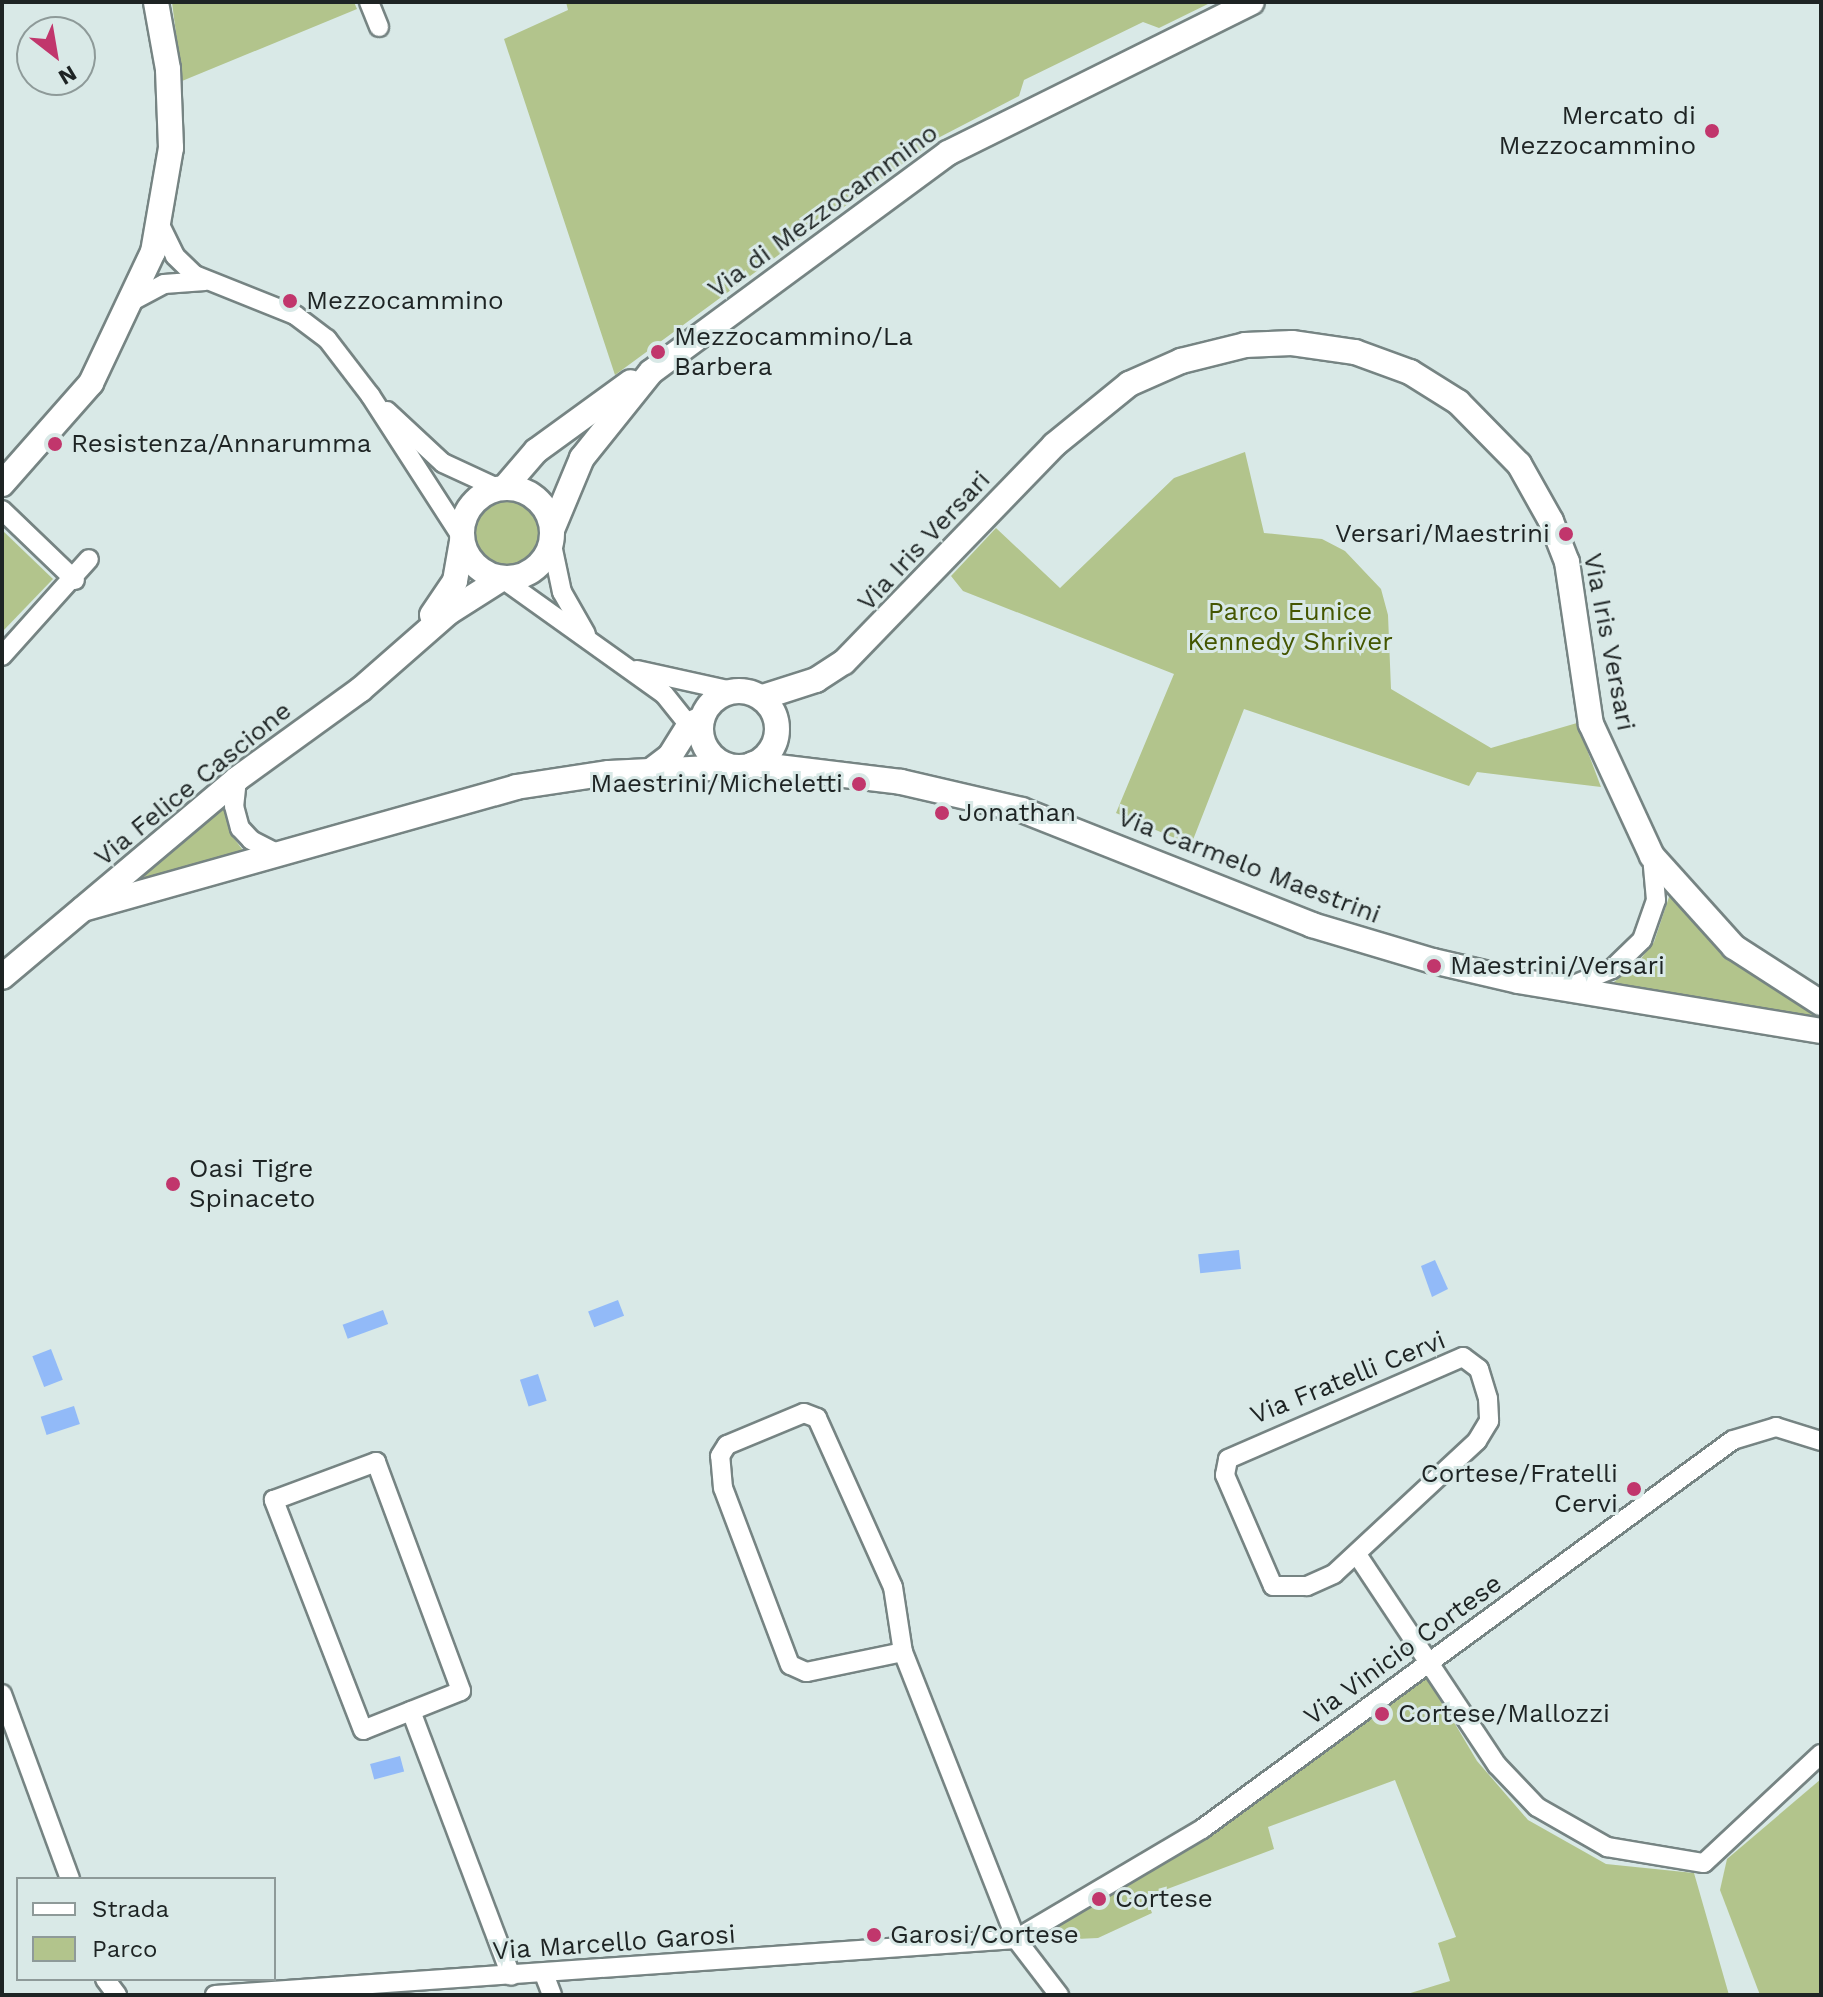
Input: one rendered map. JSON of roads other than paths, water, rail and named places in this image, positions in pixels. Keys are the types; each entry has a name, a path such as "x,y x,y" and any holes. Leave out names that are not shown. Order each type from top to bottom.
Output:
{"street":[{"path":"2,484 82,396 134,300 160,225 171,148 171,104 156,2"},
{"path":"369,2 379,27"},
{"name":"Via di Mezzocammino","path":"501,487 536,451 651,372 948,153 1252,2"},
{"path":"160,225 179,261 205,281 304,320 336,350 370,395 476,565 502,580 623,666 664,694 697,728 713,758 742,765 769,752 777,735 775,715 763,697 623,666"},
{"path":"134,300 157,286 205,281"},
{"name":"Via Iris Versari","path":"763,697 816,680 844,662 1039,461 1121,389 1167,366 1228,348 1281,342 1324,346 1393,365 1442,391 1486,426 1528,478 1567,562 1591,724 1652,856 1734,947 1821,1003"},
{"name":"Via di Mezzocammino","path":"552,535 582,458 651,372"},
{"path":"370,395 443,463 501,487 533,495 547,512 566,601 592,643"},
{"path":"462,539 472,506 501,487"},
{"path":"2,510 75,580"},
{"path":"502,580 532,571 552,535"},
{"name":"Via Felice Cascione","path":"418,635 455,581 462,539"},
{"path":"2,656 75,580 89,559"},
{"name":"Via Felice Cascione","path":"2,977 237,779 360,690 418,635 502,580"},
{"path":"649,772 697,728 718,699 736,692"},
{"name":"Via Carmelo Maestrini","path":"83,909 516,787 742,765 901,782 995,802 1360,941 1564,989 1821,1031"},
{"path":"237,779 234,806 240,828 251,840 276,853"},
{"path":"1564,989 1612,969 1642,940 1656,900 1652,856"},
{"name":"Via Fratelli Cervi","path":"1455,1359 1470,1359 1487,1392 1487,1426 1358,1556 1319,1583 1273,1586 1225,1475 1226,1462 1251,1446 1455,1359"},
{"path":"903,1652 806,1672 790,1665 723,1488 720,1456 727,1445 804,1413 814,1414 895,1594 903,1652 1016,1939 1059,1995"},
{"name":"Via Vinicio Cortese","path":"1016,1939 1202,1829 1739,1436 1783,1427 1821,1441"},
{"path":"376,1462 461,1691 411,1711 363,1730 274,1500 376,1462"},
{"path":"1358,1556 1488,1754 1543,1812 1616,1850 1704,1863 1821,1754"},
{"path":"4,1704 69,1877"},
{"path":"411,1711 511,1976"},
{"name":"Via Marcello Garosi","path":"215,1995 1016,1939"},
{"path":"544,1974 552,1995"}],"water":[{"path":"1239,1250 1241,1269 1200,1273 1198,1254"},
{"path":"1435,1260 1448,1289 1432,1297 1421,1266"},
{"path":"618,1300 624,1316 594,1327 588,1311"},
{"path":"383,1310 388,1324 348,1339 343,1325"},
{"path":"51,1349 63,1380 44,1387 32,1356"},
{"path":"538,1374 547,1401 529,1407 520,1380"},
{"path":"74,1406 80,1424 47,1435 41,1417"},
{"path":"400,1756 404,1771 374,1779 370,1764"}],"place":[{"name":"Mercato di Mezzocammino","path":"1712,131"},
{"name":"Mezzocammino","path":"290,301"},
{"name":"Mezzocammino/La Barbera","path":"658,352"},
{"name":"Resistenza/Annarumma","path":"55,444"},
{"name":"Versari/Maestrini","path":"1566,534"},
{"name":"Maestrini/Micheletti","path":"859,784"},
{"name":"Jonathan","path":"942,813"},
{"name":"Maestrini/Versari","path":"1434,966"},
{"name":"Oasi Tigre Spinaceto","path":"173,1184"},
{"name":"Cortese/Fratelli Cervi","path":"1634,1489"},
{"name":"Cortese/Mallozzi","path":"1382,1714"},
{"name":"Cortese","path":"1099,1899"},
{"name":"Garosi/Cortese","path":"874,1935"}],"park label":[{"name":"Parco Eunice Kennedy Shriver","path":"1290,627"}]}
